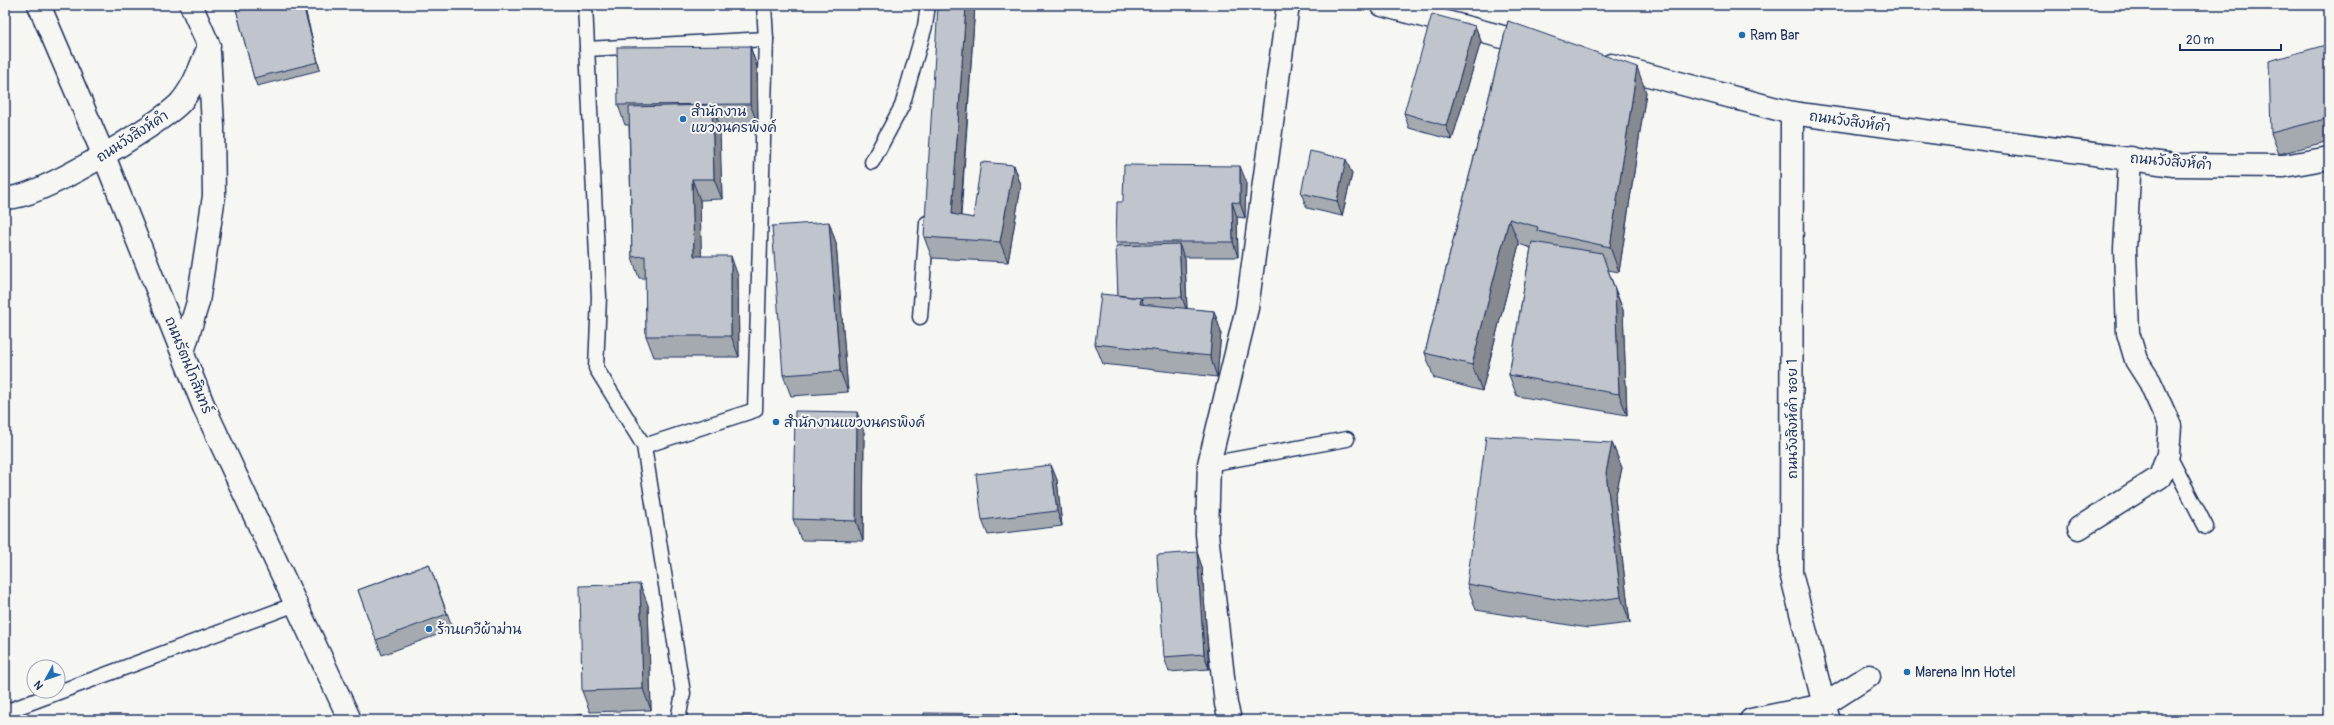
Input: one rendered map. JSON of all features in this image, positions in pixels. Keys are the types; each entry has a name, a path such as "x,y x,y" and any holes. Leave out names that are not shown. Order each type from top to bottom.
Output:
{"street":[{"name":"ถนนรัตนโกสินทร์","path":"39,5 104,156 204,407 350,720"},
{"path":"183,352 198,302 214,196 213,126 209,46 191,5"},
{"path":"1230,720 1226,704 1207,534 1209,464 1247,308 1288,5"},
{"path":"1382,5 1549,49"},
{"name":"ถนนวังสิงห์คำ","path":"5,198 26,196 104,156 162,119 180,103 194,83 209,46"},
{"name":"ถนนวังสิงห์คำ","path":"1595,61 1792,113 2174,165 2284,166 2329,158"},
{"name":"ถนนวังสิงห์คำ ซอย 1","path":"1792,113 1791,573 1826,713"},
{"path":"2079,528 2160,477 2168,454 2170,426 2150,382 2136,360 2128,333 2125,249 2130,158"},
{"path":"1751,720 1826,713 1869,676"}],"lane":[{"path":"585,5 599,297 596,368 644,446 683,693 678,720"},
{"path":"644,446 755,410 766,39 764,5"},
{"path":"872,162 902,106 925,26 928,5"},
{"path":"939,26 941,5"},
{"path":"587,49 766,39"},
{"path":"920,317 927,211"},
{"path":"1209,464 1347,439"},
{"path":"2168,454 2206,527"},
{"path":"5,712 296,604"}],"building":[{"path":"235,5 303,5 318,62 254,78"},
{"path":"938,5 966,5 952,214 973,218 981,162 1014,165 1000,242 924,237"},
{"path":"1432,14 1475,26 1446,126 1404,113"},
{"path":"1508,21 1637,67 1610,247 1537,231 1538,227 1509,219 1472,365 1425,353"},
{"path":"2329,44 2329,118 2271,133 2269,61"},
{"path":"750,46 750,104 618,105 617,47"},
{"path":"712,105 714,179 692,179 694,256 731,256 731,336 646,336 645,256 632,257 629,107"},
{"path":"1310,151 1346,159 1337,201 1301,193"},
{"path":"1124,165 1240,166 1240,203 1232,202 1233,242 1116,242 1117,202 1123,202"},
{"path":"829,222 840,371 783,375 772,226"},
{"path":"1532,242 1602,253 1615,290 1619,394 1509,375"},
{"path":"1179,244 1182,297 1141,298 1118,295 1116,246"},
{"path":"1101,294 1141,298 1140,304 1214,311 1210,356 1095,344"},
{"path":"795,411 857,412 856,521 793,519"},
{"path":"1486,436 1612,443 1606,473 1621,597 1579,603 1467,584"},
{"path":"1051,465 1057,511 982,520 976,474"},
{"path":"1197,552 1204,654 1164,657 1157,555"},
{"path":"429,564 447,614 376,640 358,590"},
{"path":"640,584 643,689 582,691 580,586"},
{"path":"924,713 1016,714 1016,720 924,720"},
{"path":"582,714 583,720 555,720"},
{"path":"756,716 756,720 704,720 704,717"}],"place":[{"name":"Ram Bar","path":"1742,35"},
{"name":"สำนักงาน แขวงนครพิงค์","path":"683,119"},
{"name":"สำนักงานแขวงนครพิงค์","path":"776,422"},
{"name":"ร้านเควีผ้าม่าน","path":"429,629"},
{"name":"Marena Inn Hotel","path":"1907,672"}]}
